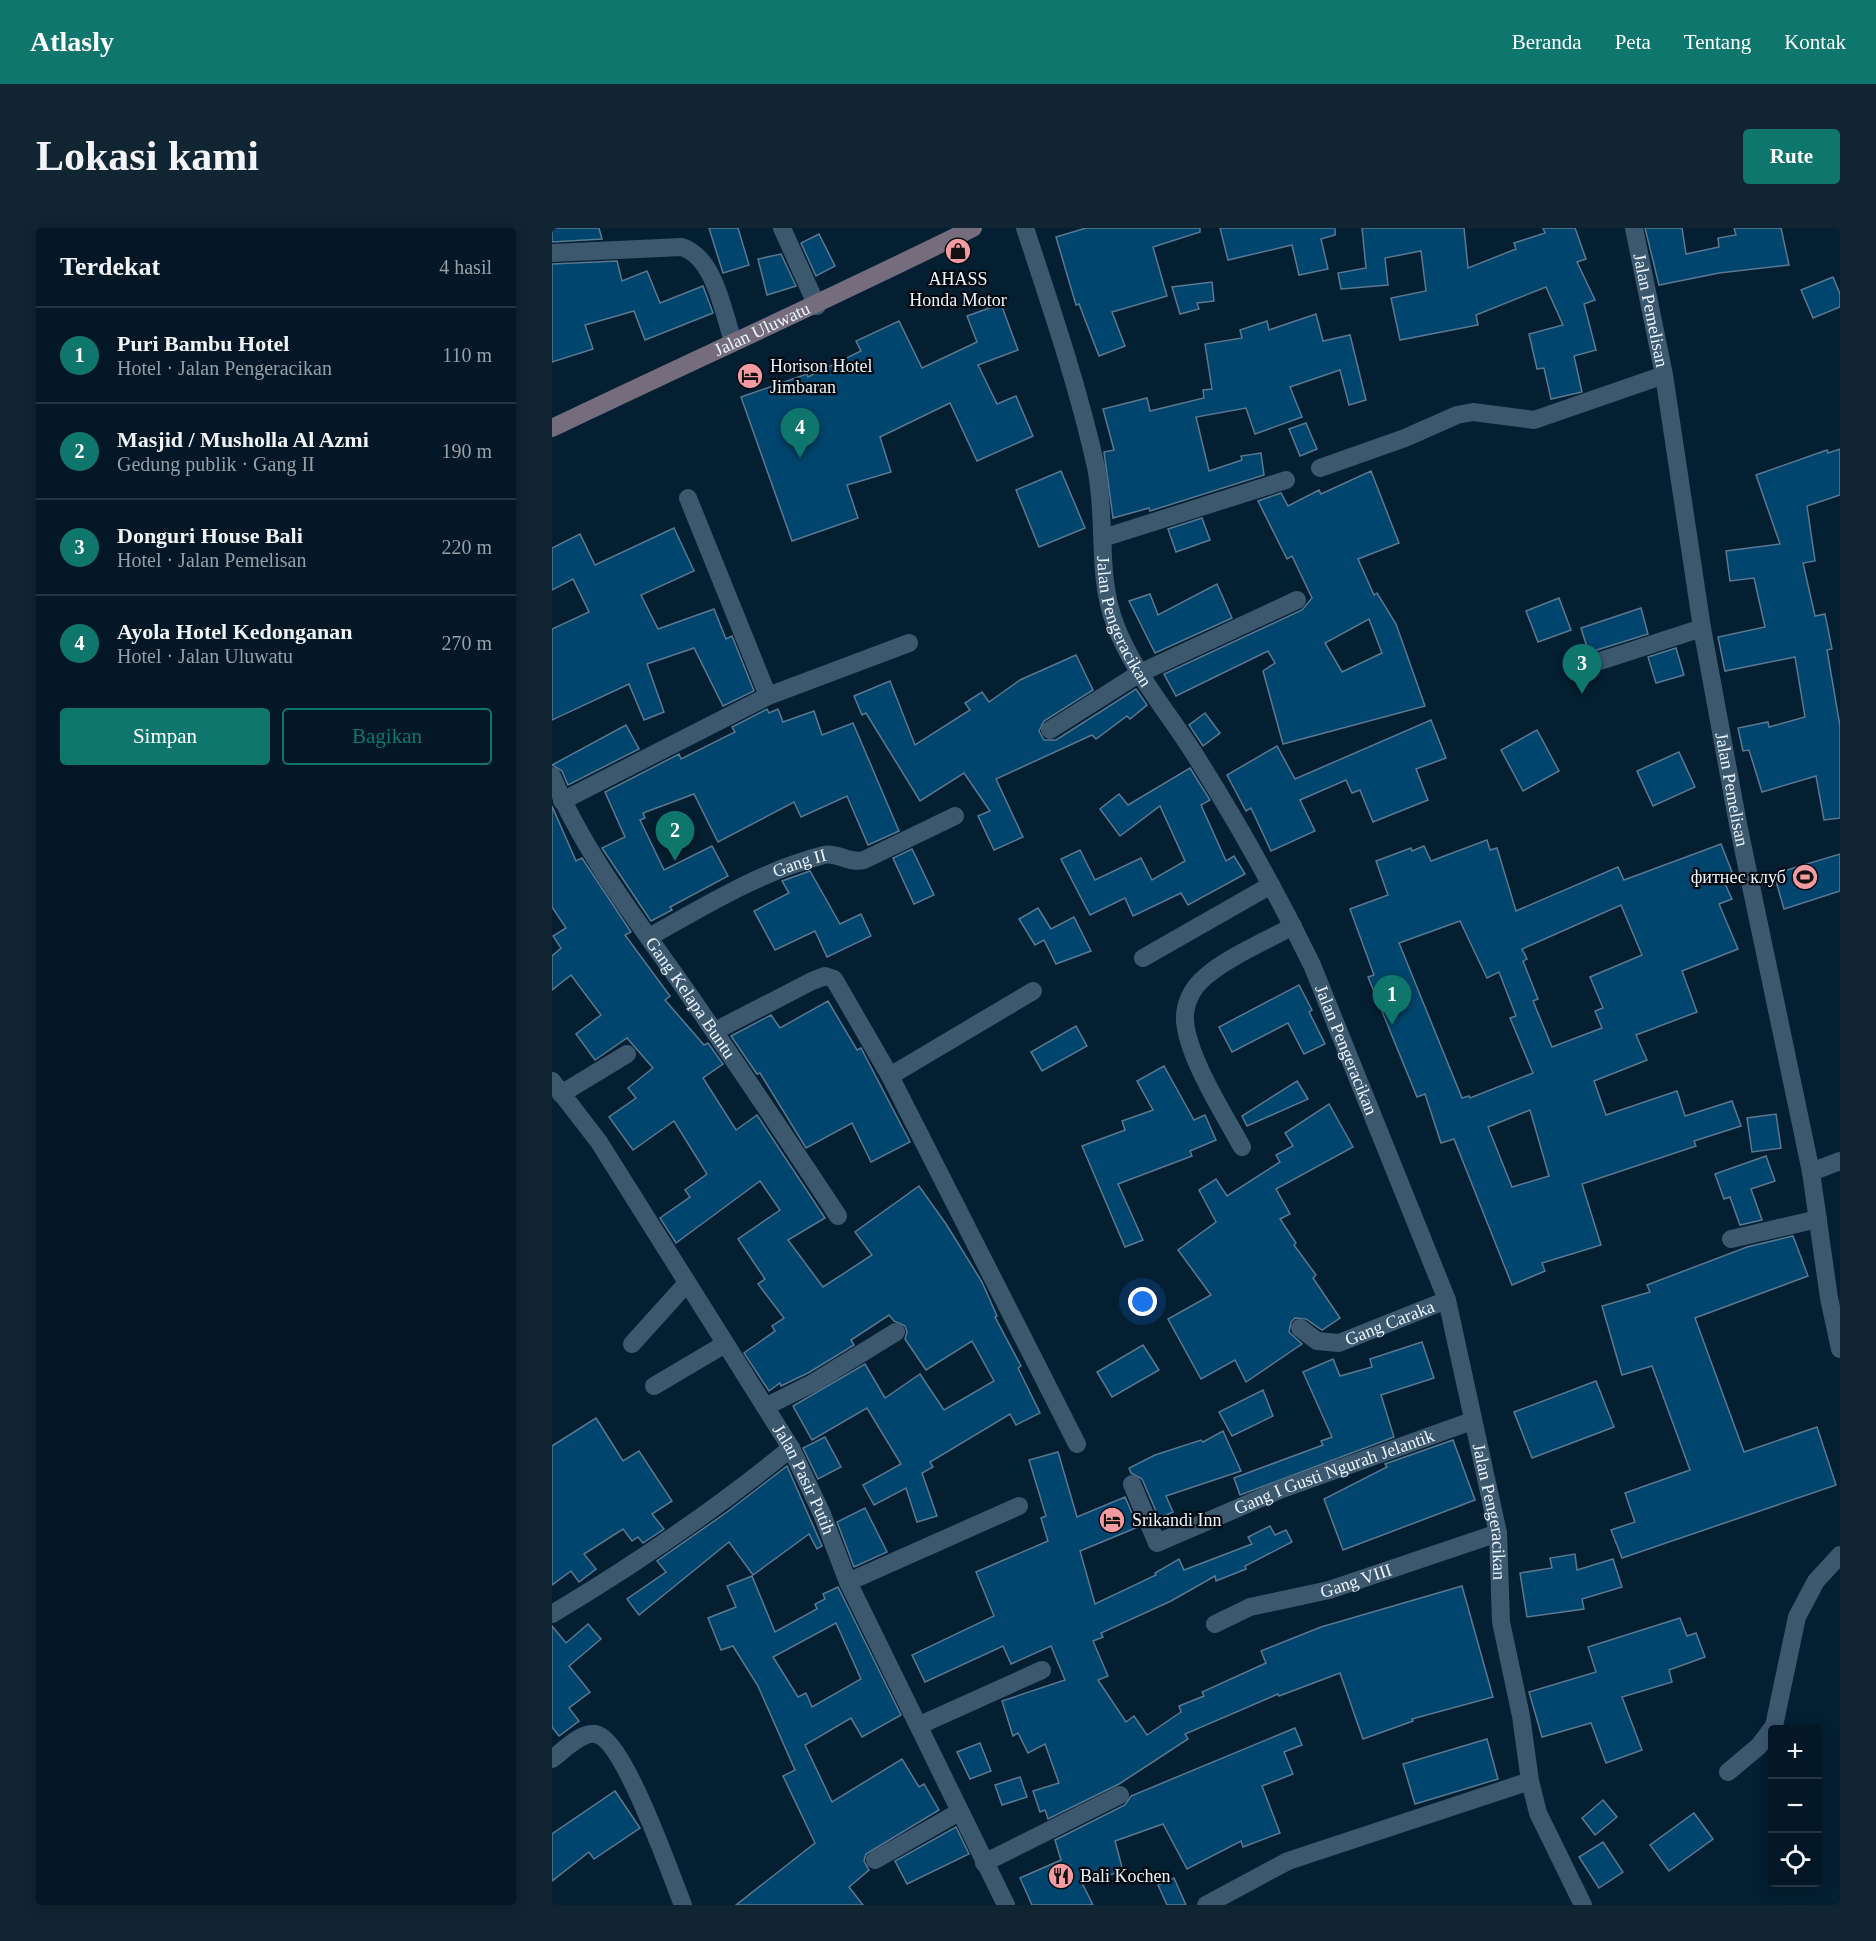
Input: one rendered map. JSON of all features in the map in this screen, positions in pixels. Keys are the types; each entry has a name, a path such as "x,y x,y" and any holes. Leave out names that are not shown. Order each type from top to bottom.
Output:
{"street":[{"path":"782,228 817,306"},
{"name":"Jalan Uluwatu","path":"552,428 733,341 817,306 973,228"},
{"name":"Jalan Pengeracikan","path":"1026,228 1070,369 1096,467 1109,608 1125,646 1140,673 1196,756 1293,926 1312,965 1447,1300 1463,1365 1472,1421 1497,1533 1501,1622 1521,1716 1530,1782 1538,1813 1582,1905"},
{"name":"Jalan Pemelisan","path":"1634,228 1664,375 1702,628 1738,824 1811,1172 1840,1349"},
{"path":"552,253 682,247 689,250 698,256 711,276 733,341"},
{"path":"1320,468 1405,438 1457,415 1473,412 1534,420 1664,375"},
{"path":"1103,538 1286,480"},
{"path":"688,498 768,696"},
{"path":"1050,730 1140,673 1297,600"},
{"path":"1600,662 1702,628"},
{"path":"562,801 768,696 909,643"},
{"name":"Gang Kelapa Buntu","path":"552,776 562,801 614,887 715,1031 838,1216"},
{"name":"Gang II","path":"649,937 771,873 826,855 854,862 864,860 955,816"},
{"path":"1143,958 1271,885"},
{"path":"1242,1147 1205,1077 1190,1041 1185,1020 1186,1005 1192,993 1206,976 1293,926"},
{"path":"715,1031 812,981 828,976 835,981 891,1076 1077,1444"},
{"path":"891,1076 1033,991"},
{"path":"557,1088 627,1054"},
{"name":"Jalan Pasir Putih","path":"557,1088 599,1142 791,1448 822,1514 848,1582 920,1725 959,1812 1006,1905"},
{"path":"1811,1172 1840,1161"},
{"path":"1731,1239 1818,1219"},
{"path":"632,1344 687,1283"},
{"name":"Gang Caraka","path":"1300,1328 1317,1341 1339,1343 1447,1300"},
{"path":"765,1407 822,1377 896,1332"},
{"path":"654,1386 725,1344"},
{"name":"Gang I Gusti Ngurah Jelantik","path":"1132,1484 1158,1544 1282,1489 1472,1421"},
{"path":"552,1614 699,1520 791,1448"},
{"path":"848,1582 1019,1506"},
{"name":"Gang VIII","path":"1215,1624 1250,1607 1329,1590 1497,1533"},
{"path":"1728,1772 1759,1746 1774,1726 1797,1617 1815,1581 1840,1555"},
{"path":"920,1725 1041,1670"},
{"path":"552,1759 589,1735 600,1735 610,1744 630,1774 683,1905"},
{"path":"1206,1905 1288,1861 1530,1782"},
{"path":"984,1863 1120,1795"},
{"path":"875,1860 959,1812"}],"building":[{"path":"552,228 599,228 602,239 552,242"},
{"path":"709,228 738,228 749,265 723,273"},
{"path":"1086,228 1200,228 1200,232 1153,247 1167,296 1112,312 1125,346 1099,356 1079,304 1076,305 1056,237"},
{"path":"1220,228 1335,228 1335,235 1321,239 1328,269 1299,275 1292,245 1228,260"},
{"path":"1362,228 1464,228 1468,268 1516,249 1514,243 1545,233 1543,228 1575,228 1586,259 1577,262 1595,300 1584,304 1596,350 1574,356 1582,392 1551,399 1544,368 1537,369 1529,334 1563,325 1546,287 1476,315 1478,325 1400,340 1391,298 1426,291 1421,251 1385,258 1388,285 1341,289 1338,273 1366,268"},
{"path":"1645,228 1682,228 1686,254 1719,247 1718,238 1736,235 1734,228 1781,228 1789,265 1719,273 1659,285"},
{"path":"819,234 835,266 816,276 801,243"},
{"path":"781,254 796,286 767,295 758,259"},
{"path":"617,261 622,281 647,271 660,303 703,286 713,313 645,340 634,311 585,325 593,349 552,362 552,264"},
{"path":"1833,277 1840,294 1840,307 1813,318 1801,290"},
{"path":"1212,282 1214,301 1197,303 1199,309 1180,314 1172,287"},
{"path":"1001,304 1018,350 978,365 997,404 1016,396 1033,436 977,461 950,403 880,437 891,472 847,485 858,518 792,541 741,397 807,374 808,377 861,351 856,341 899,321 922,368 977,342 967,316"},
{"path":"1316,314 1323,341 1350,335 1366,400 1349,405 1340,370 1290,387 1302,417 1255,434 1246,408 1196,417 1209,471 1242,460 1241,456 1261,453 1264,475 1150,511 1149,508 1113,518 1104,452 1114,450 1103,409 1147,398 1150,411 1204,398 1203,390 1212,389 1205,344 1242,338 1240,330 1267,321 1269,330"},
{"path":"1306,423 1317,449 1300,456 1289,429"},
{"path":"1840,449 1840,495 1807,506 1815,561 1803,563 1815,616 1825,614 1832,649 1827,650 1840,726 1840,818 1824,820 1816,776 1762,792 1749,750 1743,751 1738,728 1768,722 1769,727 1805,717 1795,657 1725,671 1718,637 1765,627 1754,578 1730,581 1726,551 1780,544 1756,475 1827,450 1828,453"},
{"path":"1061,471 1085,528 1039,547 1016,490"},
{"path":"1371,471 1399,543 1358,559 1374,595 1377,593 1396,624 1425,706 1283,744 1263,671 1275,663 1268,651 1176,696 1164,674 1302,610 1312,598 1292,556 1287,559 1258,501 1281,493 1288,506 1319,490 1321,494","holes":["1369,619 1382,653 1342,672 1325,643"]},
{"path":"1202,518 1210,540 1176,552 1168,529"},
{"path":"674,528 694,571 641,595 658,629 714,609 726,639 732,636 754,691 723,706 694,648 647,664 664,712 644,720 629,684 552,720 552,629 589,612 573,579 552,590 552,548 580,534 595,565"},
{"path":"1217,584 1232,618 1155,653 1129,601 1150,594 1158,615"},
{"path":"1559,598 1571,630 1538,642 1526,611"},
{"path":"1641,608 1648,634 1597,650 1590,657 1581,628"},
{"path":"1676,648 1684,675 1656,683 1648,657"},
{"path":"1076,655 1093,690 1044,721 1039,731 1044,740 1056,740 1136,689 1147,705 1130,719 1127,716 1096,739 1092,735 996,779 1023,837 994,850 978,816 990,811 964,773 920,801 866,713 862,715 854,696 890,681 915,745 970,710 965,703 982,692 989,702 1020,680"},
{"path":"767,709 769,713 778,709 783,722 814,711 822,735 853,723 899,831 868,845 847,796 801,817 794,802 718,842 694,794 643,813 645,818 640,820 664,870 712,846 728,876 670,907 672,910 651,921 602,848 625,837 605,792 679,754 681,759 735,732 732,727"},
{"path":"1205,713 1220,733 1203,746 1189,725"},
{"path":"1431,720 1446,758 1416,769 1428,800 1373,822 1360,790 1352,793 1346,780 1300,800 1315,831 1271,851 1251,808 1246,811 1227,775 1277,746 1295,779"},
{"path":"626,725 639,749 568,785 562,771 552,765"},
{"path":"1537,730 1559,771 1523,791 1501,750"},
{"path":"1679,752 1695,787 1653,806 1637,771"},
{"path":"1190,768 1210,800 1201,805 1226,861 1234,856 1245,874 1188,905 1181,893 1133,916 1125,898 1090,915 1061,859 1080,850 1095,880 1141,858 1152,880 1185,861 1160,806 1120,836 1100,809 1119,794 1128,805"},
{"path":"552,806 576,861 582,858 631,932 625,935 670,996 665,1000 704,1045 708,1043 723,1064 703,1078 736,1130 757,1115 825,1218 788,1240 823,1287 872,1255 855,1232 919,1186 982,1282 997,1316 995,1317 1021,1366 1018,1368 1040,1413 1016,1425 1010,1414 930,1462 933,1467 922,1473 937,1516 917,1522 906,1488 874,1505 863,1485 901,1464 867,1408 812,1440 793,1406 865,1364 885,1398 920,1374 944,1410 994,1381 972,1341 926,1370 905,1339 907,1332 905,1326 894,1321 889,1315 851,1340 854,1345 808,1373 781,1386 780,1383 769,1391 744,1353 775,1331 772,1326 784,1318 758,1284 765,1279 738,1239 780,1210 760,1181 676,1243 660,1218 690,1197 685,1190 707,1174 674,1121 633,1150 609,1117 636,1098 628,1088 653,1068 627,1038 595,1060 576,1034 601,1015 571,975 552,990 552,956 561,948 553,936 566,928 552,907"},
{"path":"1487,840 1490,850 1497,848 1516,911 1618,867 1624,880 1721,844 1732,872 1721,875 1732,899 1719,904 1738,949 1682,971 1697,1012 1636,1035 1647,1060 1594,1081 1606,1115 1677,1091 1685,1116 1732,1101 1741,1126 1694,1141 1696,1146 1582,1184 1601,1245 1542,1263 1545,1271 1512,1285 1454,1139 1441,1143 1425,1094 1417,1097 1368,977 1374,975 1350,909 1388,895 1376,861 1411,848 1412,851 1424,846 1431,861","holes":["1621,905 1642,955 1590,977 1603,1008 1595,1011 1602,1028 1552,1047 1533,1001 1538,999 1523,961 1527,959 1522,949","1460,921 1487,978 1499,972 1516,1016 1510,1018 1533,1073 1470,1098 1469,1096 1462,1098 1399,943","1530,1110 1549,1176 1512,1187 1488,1127"]},
{"path":"912,849 934,895 914,904 893,858"},
{"path":"1840,854 1840,891 1784,909 1774,874"},
{"path":"810,871 840,924 861,914 871,936 827,957 815,931 775,950 754,911 789,893 782,881"},
{"path":"1038,908 1051,929 1074,917 1091,951 1056,964 1044,940 1035,945 1019,919"},
{"path":"1299,985 1312,1010 1309,1012 1325,1044 1304,1054 1288,1023 1232,1052 1219,1027"},
{"path":"828,1001 857,1050 861,1048 910,1142 871,1162 852,1123 806,1148 760,1073 757,1074 731,1036 771,1015 780,1028"},
{"path":"1076,1026 1087,1046 1042,1071 1031,1052"},
{"path":"1164,1066 1194,1120 1205,1115 1216,1140 1190,1151 1192,1156 1118,1184 1143,1240 1125,1247 1082,1146 1125,1130 1122,1121 1153,1110 1137,1081"},
{"path":"1297,1081 1308,1099 1247,1126 1242,1116"},
{"path":"1329,1104 1353,1147 1276,1189 1290,1214 1280,1219 1296,1243 1294,1245 1316,1275 1313,1278 1340,1318 1322,1330 1306,1319 1295,1318 1291,1322 1289,1332 1302,1344 1246,1382 1235,1360 1201,1379 1168,1319 1211,1295 1178,1250 1216,1222 1199,1190 1216,1179 1227,1196 1280,1162 1276,1155 1293,1146 1285,1133"},
{"path":"1776,1114 1781,1148 1752,1152 1747,1118"},
{"path":"1766,1156 1775,1181 1751,1189 1762,1220 1740,1225 1730,1197 1724,1199 1715,1174"},
{"path":"1793,1236 1808,1276 1695,1318 1744,1452 1817,1427 1836,1485 1622,1558 1611,1530 1635,1522 1625,1493 1690,1470 1652,1366 1622,1375 1602,1306 1650,1292 1647,1285 1747,1247"},
{"path":"1422,1342 1434,1378 1381,1395 1394,1437 1240,1495 1234,1478 1323,1445 1321,1441 1332,1437 1303,1372 1333,1359 1340,1376 1372,1367 1370,1359"},
{"path":"1143,1345 1159,1370 1112,1397 1097,1372"},
{"path":"1596,1381 1614,1427 1532,1458 1514,1412"},
{"path":"1263,1390 1273,1416 1232,1436 1219,1412"},
{"path":"596,1418 623,1461 639,1451 672,1501 652,1514 664,1529 643,1543 638,1537 632,1541 623,1529 584,1554 596,1569 579,1582 571,1571 552,1585 552,1446"},
{"path":"1223,1431 1241,1471 1166,1496 1173,1512 1159,1518 1142,1479 1131,1473 1129,1468 1155,1455 1201,1440 1203,1442"},
{"path":"825,1437 841,1467 818,1479 803,1448"},
{"path":"1453,1440 1475,1500 1343,1550 1324,1499 1387,1467 1385,1464"},
{"path":"1058,1452 1077,1517 1125,1497 1138,1527 1080,1551 1095,1604 1156,1575 1155,1573 1179,1559 1184,1570 1252,1544 1248,1537 1270,1526 1275,1535 1286,1530 1292,1542 1245,1566 1246,1569 1216,1581 1215,1576 1171,1601 1101,1633 1103,1637 1093,1641 1108,1676 1098,1680 1126,1722 1134,1716 1147,1735 1181,1712 1179,1706 1204,1696 1202,1692 1266,1663 1261,1651 1321,1627 1462,1586 1493,1697 1412,1719 1413,1721 1363,1739 1340,1673 1279,1696 1278,1694 1185,1734 1188,1739 1119,1784 1048,1819 1045,1810 1040,1812 1033,1791 1059,1783 1045,1744 1028,1753 1018,1733 1013,1736 1002,1701 1065,1680 1051,1646 1011,1664 1003,1646 925,1682 912,1655 994,1616 976,1572 1048,1541 1041,1518 1046,1516 1029,1460"},
{"path":"787,1466 822,1546 817,1549 809,1534 753,1575 729,1542 639,1615 627,1599 666,1572 657,1561"},
{"path":"865,1508 887,1552 854,1567 837,1522"},
{"path":"1575,1554 1577,1570 1613,1559 1622,1587 1582,1599 1584,1609 1527,1617 1520,1573 1552,1568 1550,1558"},
{"path":"752,1576 775,1632 817,1609 815,1604 825,1599 823,1594 838,1587 901,1715 862,1737 851,1718 805,1745 832,1802 902,1759 919,1787 924,1784 939,1810 866,1854 864,1861 869,1870 849,1887 863,1905 736,1905 815,1843 783,1776 795,1770 758,1686 733,1646 721,1650 708,1618 736,1607 727,1586","holes":["836,1623 861,1679 812,1707 806,1693 798,1697 773,1657"]},
{"path":"1680,1618 1687,1636 1696,1633 1705,1657 1669,1670 1672,1682 1622,1697 1642,1750 1606,1763 1591,1723 1542,1737 1529,1692 1596,1672 1588,1647"},
{"path":"588,1624 601,1639 569,1666 590,1692 569,1708 579,1721 559,1736 552,1727 552,1626 566,1643"},
{"path":"1295,1728 1302,1745 1284,1752 1293,1774 1262,1786 1280,1833 1243,1847 1241,1841 1187,1869 1163,1824 1115,1841 1123,1871 1082,1883 1093,1905 1032,1905 1020,1878 1061,1860 1055,1840 1125,1805 1131,1796"},
{"path":"1487,1739 1498,1779 1415,1804 1403,1764"},
{"path":"980,1743 991,1771 970,1779 957,1752"},
{"path":"1020,1777 1027,1797 1002,1805 995,1785"},
{"path":"615,1791 640,1828 594,1859 589,1852 552,1881 552,1834"},
{"path":"1603,1800 1617,1817 1595,1835 1582,1818"},
{"path":"1694,1813 1713,1839 1669,1871 1650,1845"},
{"path":"956,1827 969,1854 907,1884 895,1861"},
{"path":"1603,1842 1623,1872 1599,1888 1579,1857"},
{"path":"1174,1878 1186,1905 1167,1905 1158,1885"}],"place":[{"name":"AHASS Honda Motor","path":"958,251"},
{"name":"Horison Hotel Jimbaran","path":"750,376"},
{"name":"Ayola Hotel Kedonganan","path":"800,458"},
{"name":"Donguri House Bali","path":"1582,694"},
{"name":"Masjid / Musholla Al Azmi","path":"675,861"},
{"name":"фитнес клуб","path":"1805,877"},
{"name":"Puri Bambu Hotel","path":"1392,1025"},
{"name":"Srikandi Inn","path":"1112,1520"},
{"name":"Bali Kochen","path":"1061,1876"}]}
